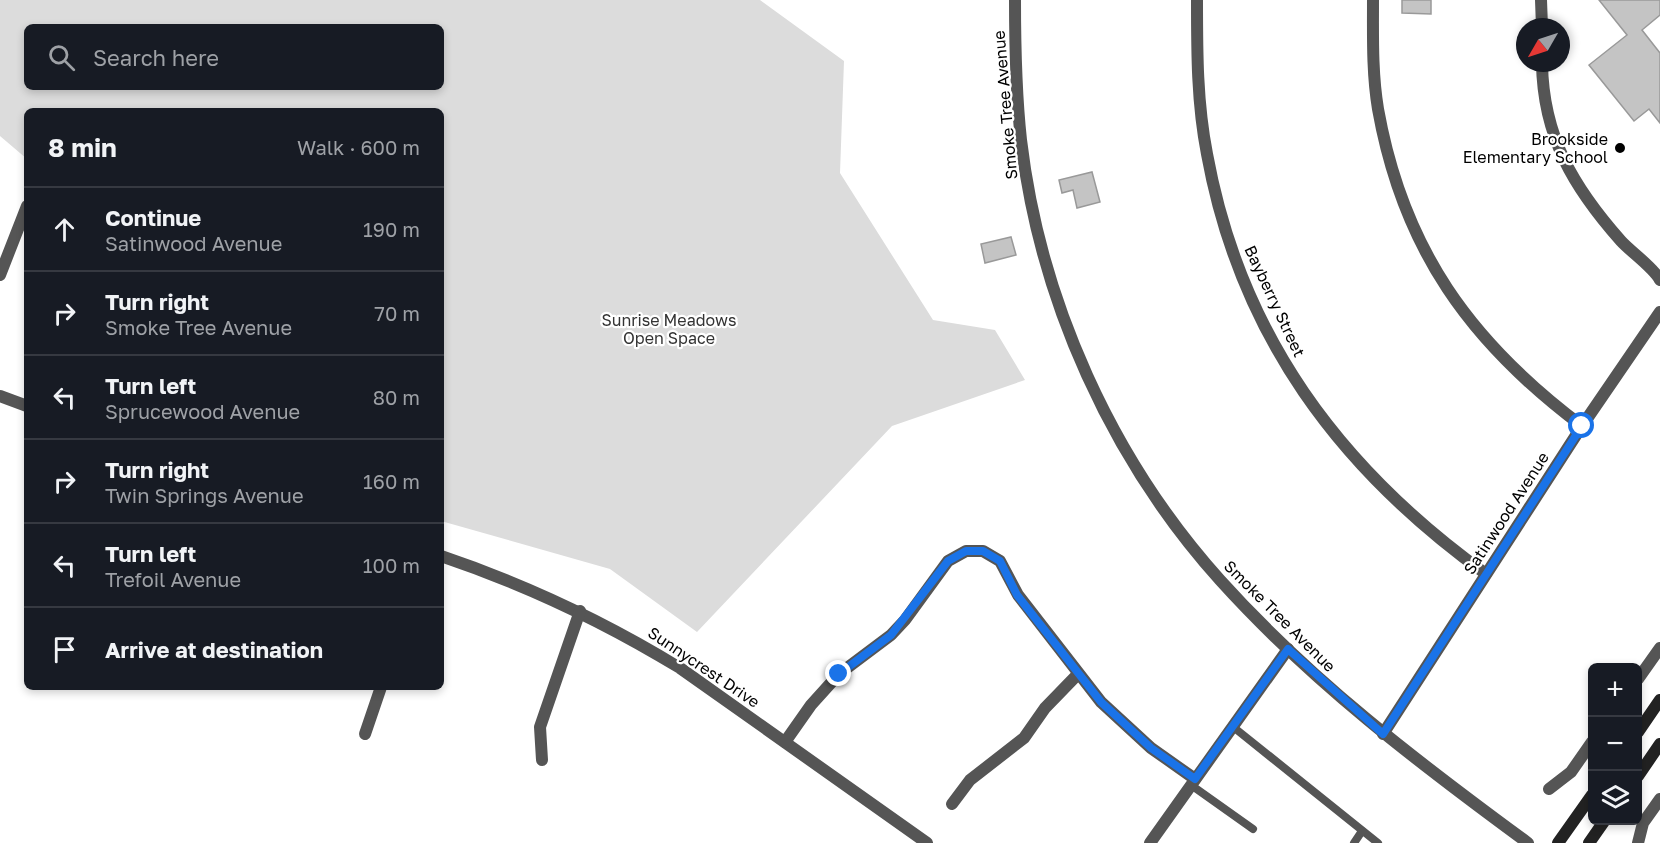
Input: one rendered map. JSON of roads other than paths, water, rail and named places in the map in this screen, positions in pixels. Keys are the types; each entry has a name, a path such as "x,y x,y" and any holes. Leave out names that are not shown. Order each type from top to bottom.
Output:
{"main road":[{"path":"1642,726 1660,700"},
{"path":"1641,771 1660,744"},
{"path":"1558,843 1588,802"},
{"path":"1589,843 1602,825"}],"street":[{"name":"Smoke Tree Avenue","path":"1015,0 1015,61 1021,140 1028,182 1051,278 1084,368 1130,457 1163,507 1218,578 1288,649 1383,734 1528,843"},
{"name":"Bayberry Street","path":"1197,0 1197,70 1207,154 1227,234 1245,284 1270,335 1296,382 1327,426 1364,469 1401,507 1442,542 1486,574"},
{"path":"1373,0 1373,55 1378,107 1389,157 1418,238 1438,276 1486,342 1516,373 1582,426"},
{"path":"1541,0 1542,18"},
{"path":"1543,72 1548,113 1559,153 1568,171 1593,210 1660,280"},
{"path":"0,275 24,214"},
{"name":"Satinwood Avenue","path":"1383,734 1582,426 1660,312"},
{"path":"0,396 24,405"},
{"path":"785,742 810,705 839,674 891,635 905,620 948,561 956,555 970,551 983,551 1000,561 1017,595 1078,674 1128,728 1193,782"},
{"name":"Sunnycrest Drive","path":"444,557 507,578 580,611 680,668 922,841"},
{"path":"542,760 540,728 580,611"},
{"path":"1642,673 1660,648"},
{"path":"1150,843 1288,649"},
{"path":"952,804 970,780 1024,738 1045,708 1078,674"},
{"path":"365,734 380,690"},
{"path":"1549,789 1571,772 1588,749"},
{"path":"1638,843 1643,823 1660,799"}],"lane":[{"path":"1232,726 1378,843"},
{"path":"1193,782 1253,829"},
{"path":"1354,843 1362,831"}],"place":[{"name":"Brookside Elementary School","path":"1620,148"}],"park label":[{"name":"Sunrise Meadows Open Space","path":"669,329"}]}
